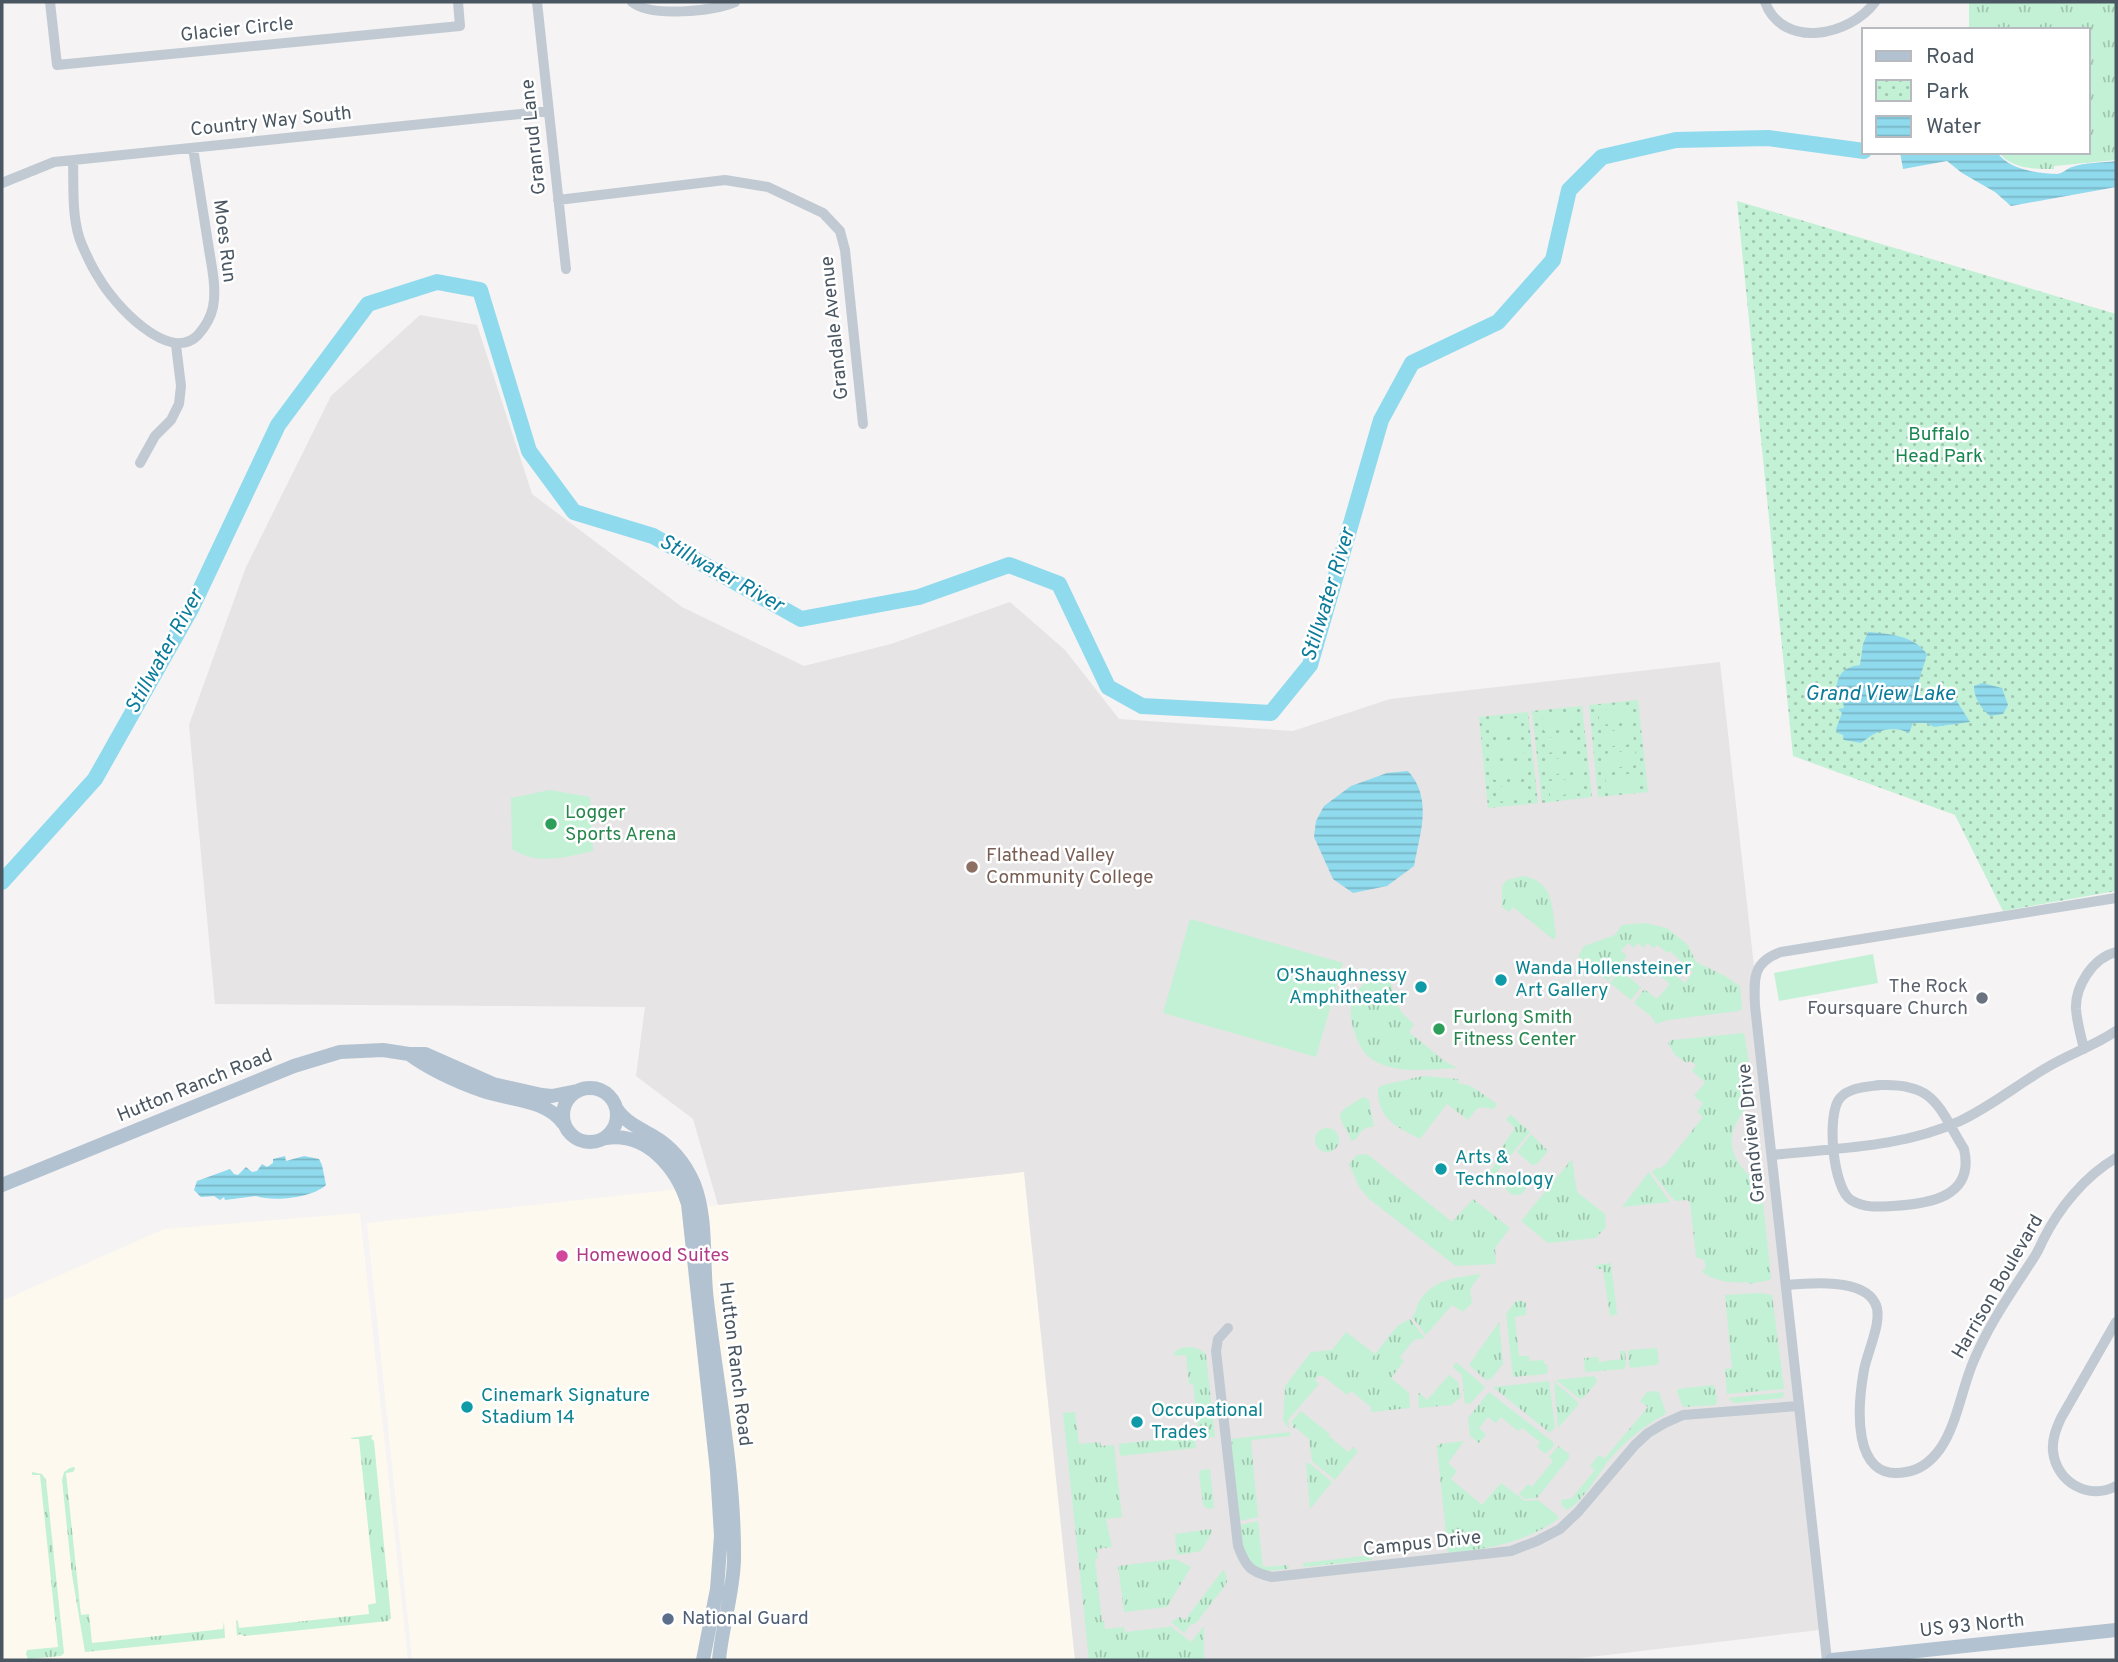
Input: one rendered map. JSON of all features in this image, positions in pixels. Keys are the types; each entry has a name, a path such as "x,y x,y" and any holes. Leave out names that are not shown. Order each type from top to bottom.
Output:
{"main road":[{"name":"Hutton Ranch Road","path":"2,1185 312,1059 340,1052 364,1049 425,1054 478,1079 523,1091 552,1096 577,1091"},
{"name":"Hutton Ranch Road","path":"409,1054 423,1064 477,1089 549,1109 558,1115 563,1123"},
{"path":"597,1089 610,1097 616,1108 616,1124 606,1138 598,1142 581,1142 568,1132 563,1123 564,1107 577,1091 597,1089"},
{"name":"Hutton Ranch Road","path":"616,1108 628,1122 671,1149 694,1184 698,1201 706,1298 729,1471 734,1545 732,1584 719,1660"},
{"name":"Hutton Ranch Road","path":"606,1138 632,1139 657,1154 674,1173 688,1204 718,1471 721,1536 718,1581 702,1660"},
{"name":"US 93 North","path":"1830,1660 2116,1630"}],"street":[{"name":"Glacier Circle","path":"50,2 57,65 460,26 458,2"},
{"name":"Granrud Lane","path":"537,2 566,269"},
{"path":"632,2 657,11 714,7 735,2"},
{"path":"1765,2 1770,13 1781,24 1810,32 1848,26 1861,18 1875,2"},
{"name":"Country Way South","path":"2,183 54,162 549,111"},
{"name":"Moes Run","path":"176,345 192,341 205,328 213,307 214,280 194,148"},
{"path":"73,160 76,219 81,241 99,280 142,327 176,345 181,386 179,404 170,420 155,436 140,463"},
{"name":"Grandale Avenue","path":"558,200 725,180 768,187 823,213 840,231 845,250 863,424"},
{"name":"Grandview Drive","path":"1830,1660 1798,1406 1754,985 1759,967 1764,960 1782,952 2116,898"},
{"path":"2084,1049 2077,1016 2078,995 2095,965 2105,956 2116,952"},
{"path":"1772,1154 1899,1140 1949,1126 2046,1068 2116,1031"},
{"path":"1895,1084 1917,1088 1933,1100 1964,1149 1964,1173 1953,1190 1941,1198 1926,1203 1870,1207 1850,1199 1841,1188 1835,1148 1832,1122 1834,1108 1846,1093 1858,1088 1895,1084"},
{"name":"Harrison Boulevard","path":"1786,1285 1840,1285 1865,1292 1876,1303 1878,1319 1863,1379 1862,1441 1869,1460 1876,1466 1895,1473 1915,1470 1932,1459 1945,1442 1966,1379 1984,1338 2056,1220 2084,1184 2116,1158"},
{"path":"2116,1322 2061,1418 2054,1434 2053,1451 2061,1472 2078,1488 2093,1492 2109,1490 2116,1486"},
{"name":"Campus Drive","path":"1228,1328 1218,1339 1216,1351 1238,1546 1250,1569 1272,1577 1511,1551 1560,1529 1578,1513 1635,1445 1665,1423 1683,1415 1798,1406"}],"shaded area":[{"name":"Flathead Valley Community College","path":"420,315 477,325 532,494 682,607 804,666 891,644 1010,602 1065,650 1119,719 1293,731 1390,699 1720,662 1828,1629 1564,1660 1075,1660 1024,1172 718,1205 693,1119 636,1076 645,1007 215,1004 189,725 246,567 331,396"},
{"path":"1024,1172 1075,1660 412,1660 367,1223 698,1187 705,1204 709,1206"},
{"path":"360,1213 408,1660 2,1660 2,1301 164,1229"}],"green space":[{"path":"1969,2 2116,2 2116,160 2047,169 2016,165 2001,154 2090,154 2090,28 1969,28"},
{"name":"Buffalo Head Park","path":"1737,201 2116,314 2116,891 2003,911 1955,815 1793,756"},
{"path":"1638,700 1648,792 1598,797 1589,705"},
{"path":"1582,706 1592,797 1542,803 1532,711"},
{"path":"1631,707 1632,722 1600,725 1598,710"},
{"path":"1528,712 1538,803 1488,808 1479,717"},
{"path":"1574,712 1576,728 1544,731 1542,716"},
{"path":"1520,718 1522,733 1490,736 1488,721"},
{"path":"1633,729 1634,744 1602,747 1601,732"},
{"path":"1577,735 1578,750 1546,753 1544,738"},
{"path":"1523,740 1524,755 1492,758 1491,743"},
{"path":"1635,750 1637,765 1604,769 1603,754"},
{"path":"1579,756 1581,771 1548,775 1547,760"},
{"path":"1525,762 1527,777 1494,780 1493,765"},
{"path":"1638,773 1639,788 1607,791 1605,776"},
{"path":"1581,778 1583,793 1550,796 1549,781"},
{"path":"1527,784 1529,799 1497,802 1495,787"},
{"name":"Logger Sports Arena","path":"550,790 590,797 593,851 542,859 512,849 511,798"},
{"path":"1523,876 1541,884 1550,898 1556,935 1554,940 1513,907 1509,912 1502,907 1502,886 1507,880"},
{"path":"1190,919 1343,963 1316,1057 1163,1013"},
{"path":"1645,923 1667,928 1688,945 1696,962 1740,986 1742,1009 1656,1024 1652,1017 1634,1003 1644,989 1657,999 1670,984 1658,974 1664,967 1685,983 1693,972 1670,951 1668,953 1657,945 1654,948 1647,943 1644,948 1638,943 1634,948 1628,943 1621,951 1627,956 1608,981 1578,957 1584,946 1615,935 1622,925"},
{"path":"1873,954 1878,983 1779,1001 1774,973"},
{"path":"1391,969 1395,1000 1414,1024 1409,1032 1457,1068 1393,1068 1373,1060 1363,1051 1352,1021 1353,1001 1365,982 1377,973"},
{"path":"1621,971 1641,987 1631,1000 1610,983"},
{"path":"1744,1033 1750,1071 1750,1093 1734,1128 1732,1144 1736,1159 1762,1193 1771,1277 1770,1280 1748,1284 1718,1280 1702,1272 1706,1267 1704,1260 1696,1257 1690,1202 1672,1198 1652,1172 1665,1165 1703,1117 1697,1112 1703,1103 1694,1096 1705,1082 1692,1071 1696,1065 1675,1055 1668,1043 1672,1040"},
{"path":"1423,1076 1458,1079 1458,1083 1471,1086 1497,1104 1494,1109 1478,1108 1468,1120 1447,1104 1420,1139 1396,1126 1385,1115 1378,1088"},
{"path":"1363,1097 1369,1100 1374,1127 1364,1130 1351,1141 1340,1114"},
{"path":"1510,1114 1530,1132 1485,1186 1481,1183 1502,1155 1499,1151 1515,1128 1506,1120"},
{"path":"1322,1128 1332,1128 1339,1135 1339,1145 1332,1152 1322,1152 1315,1145 1315,1135"},
{"path":"1531,1134 1548,1151 1537,1164 1532,1165 1517,1152"},
{"path":"1367,1154 1452,1222 1473,1199 1510,1228 1495,1248 1496,1264 1456,1266 1369,1199 1359,1187 1349,1164 1357,1155"},
{"path":"1572,1159 1577,1192 1605,1214 1606,1227 1596,1238 1548,1243 1521,1221"},
{"path":"1649,1172 1670,1202 1622,1207"},
{"path":"1516,1173 1526,1180 1527,1184 1520,1194 1516,1195 1506,1188 1505,1184 1512,1174"},
{"path":"1611,1263 1617,1314 1610,1316 1603,1269 1595,1267"},
{"path":"1481,1274 1470,1289 1472,1303 1463,1312 1452,1305 1426,1335 1412,1317 1424,1294 1447,1280"},
{"path":"1725,1295 1772,1295 1784,1389 1727,1394 1725,1369 1732,1368"},
{"path":"1516,1301 1526,1303 1526,1315 1515,1317 1519,1356 1529,1356 1530,1361 1544,1360 1548,1371 1546,1374 1513,1377 1506,1314"},
{"path":"1410,1319 1425,1338 1414,1340 1400,1357 1404,1361 1391,1378 1409,1393 1410,1408 1371,1412 1371,1407 1351,1391 1347,1395 1323,1376 1318,1376 1315,1380 1319,1384 1288,1420 1289,1429 1283,1420 1285,1386 1311,1352 1332,1350 1360,1373 1398,1325"},
{"path":"1499,1322 1503,1364 1491,1379 1486,1380 1469,1365"},
{"path":"1346,1332 1375,1354 1360,1373 1332,1350"},
{"path":"1188,1347 1198,1349 1206,1355 1215,1437 1199,1439 1193,1384 1189,1384 1186,1355 1174,1356 1177,1350"},
{"path":"1657,1348 1659,1362 1656,1365 1629,1366 1629,1350"},
{"path":"1620,1351 1625,1351 1624,1369 1585,1372 1584,1358 1598,1357 1599,1362 1621,1359"},
{"path":"1456,1362 1485,1387 1471,1403 1465,1404 1462,1375 1453,1367"},
{"path":"1449,1375 1458,1382 1461,1397 1451,1405 1419,1408 1418,1392 1427,1400"},
{"path":"1593,1376 1597,1382 1580,1399 1556,1380"},
{"path":"1549,1381 1555,1427 1550,1433 1493,1387"},
{"path":"1554,1382 1577,1401 1578,1405 1558,1428"},
{"path":"1712,1385 1715,1387 1715,1405 1683,1407 1678,1389"},
{"path":"1489,1392 1553,1442 1554,1446 1545,1454 1537,1447 1540,1442 1522,1428 1518,1431 1501,1417 1496,1423 1488,1417 1479,1428 1486,1434 1479,1443 1470,1436 1468,1418"},
{"path":"1647,1392 1659,1392 1666,1413 1621,1447 1584,1495 1567,1510 1561,1505 1561,1500 1572,1498 1595,1470 1590,1466 1599,1455 1605,1458 1648,1407 1640,1401"},
{"path":"1784,1392 1783,1398 1734,1403 1728,1398"},
{"path":"1301,1411 1348,1452 1353,1447 1358,1451 1335,1480 1312,1461 1309,1439 1293,1428 1292,1421"},
{"path":"1075,1412 1079,1444 1100,1442 1101,1446 1114,1445 1122,1517 1106,1519 1112,1547 1097,1549 1098,1559 1095,1559 1105,1629 1124,1627 1125,1632 1169,1625 1191,1642 1204,1626 1204,1660 1089,1660 1063,1413"},
{"path":"1194,1432 1196,1448 1120,1456 1119,1444 1171,1438 1171,1434"},
{"path":"1290,1432 1290,1436 1251,1440 1258,1517 1239,1521 1231,1439"},
{"path":"373,1435 371,1438 374,1441 391,1618 388,1621 237,1636 236,1620 239,1628 369,1614 368,1605 376,1603 359,1439 350,1438"},
{"path":"1464,1441 1448,1463 1457,1471 1451,1479 1482,1505 1501,1483 1525,1501 1538,1500 1557,1515 1558,1519 1505,1544 1448,1553 1437,1447 1439,1444"},
{"path":"1558,1446 1569,1454 1569,1458 1537,1498 1525,1499 1519,1494 1528,1484 1532,1487 1553,1461 1549,1457"},
{"path":"1306,1463 1332,1482 1310,1509"},
{"path":"70,1468 75,1469 66,1473 81,1615 89,1614 92,1643 223,1629 224,1621 225,1638 85,1652 72,1575 62,1480 64,1472"},
{"path":"1210,1469 1214,1508 1207,1509 1203,1505 1199,1473 1201,1470"},
{"path":"32,1472 42,1474 46,1480 64,1653 61,1656 28,1659 27,1650 58,1647 40,1475 32,1475"},
{"path":"1258,1521 1263,1567 1287,1565 1287,1569 1266,1571 1252,1565 1242,1547 1240,1525"},
{"path":"1211,1529 1212,1532 1201,1551 1177,1555 1175,1534"},
{"path":"1372,1555 1372,1560 1304,1567 1302,1565 1304,1563"},
{"path":"1175,1559 1191,1567 1167,1607 1124,1612 1118,1566"},
{"path":"1223,1570 1227,1582 1224,1587 1196,1623 1190,1625 1184,1633 1171,1622 1180,1617 1185,1620"}],"water":[{"path":"1900,154 1999,154 2008,163 2033,172 2050,174 2083,164 2116,161 2116,187 2011,206 1995,192 1947,161 1903,169"},
{"name":"Grand View Lake","path":"1868,632 1908,639 1921,648 1927,654 1919,682 1919,700 1929,702 1941,692 1952,689 1970,722 1934,727 1926,723 1913,723 1909,733 1890,729 1878,732 1861,743 1844,740 1843,735 1836,729 1842,713 1838,709 1844,708 1843,702 1830,696 1836,691 1842,673 1860,665"},
{"path":"1982,683 2002,688 2008,705 2003,714 1990,716 1981,706 1974,686"},
{"path":"1408,771 1420,793 1423,817 1414,866 1387,886 1353,893 1333,879 1314,837 1316,821 1324,806 1351,786 1387,773"},
{"path":"285,1156 286,1161 304,1156 319,1159 326,1185 312,1193 282,1199 256,1196 225,1200 224,1197 220,1200 214,1196 201,1197 194,1190 197,1181 230,1169 238,1175 246,1167 252,1172 257,1171 262,1164 267,1167 273,1163 273,1159"}],"waterway":[{"name":"Stillwater River","path":"2,882 95,779 192,607 278,425 368,304 437,282 480,290 529,451 574,512 653,536 801,619 919,597 1009,565 1059,584 1108,687 1142,706 1271,713 1310,665 1381,420 1412,363 1498,322 1553,260 1569,190 1602,157 1676,140 1768,138 1862,151"}],"place":[{"name":"Logger Sports Arena","path":"551,824"},
{"name":"Flathead Valley Community College","path":"972,867"},
{"name":"Wanda Hollensteiner Art Gallery","path":"1501,980"},
{"name":"O'Shaughnessy Amphitheater","path":"1421,987"},
{"name":"The Rock Foursquare Church","path":"1982,998"},
{"name":"Furlong Smith Fitness Center","path":"1439,1029"},
{"name":"Arts & Technology","path":"1441,1169"},
{"name":"Homewood Suites","path":"562,1256"},
{"name":"Cinemark Signature Stadium 14","path":"467,1407"},
{"name":"Occupational Trades","path":"1137,1422"},
{"name":"National Guard","path":"668,1619"}]}
